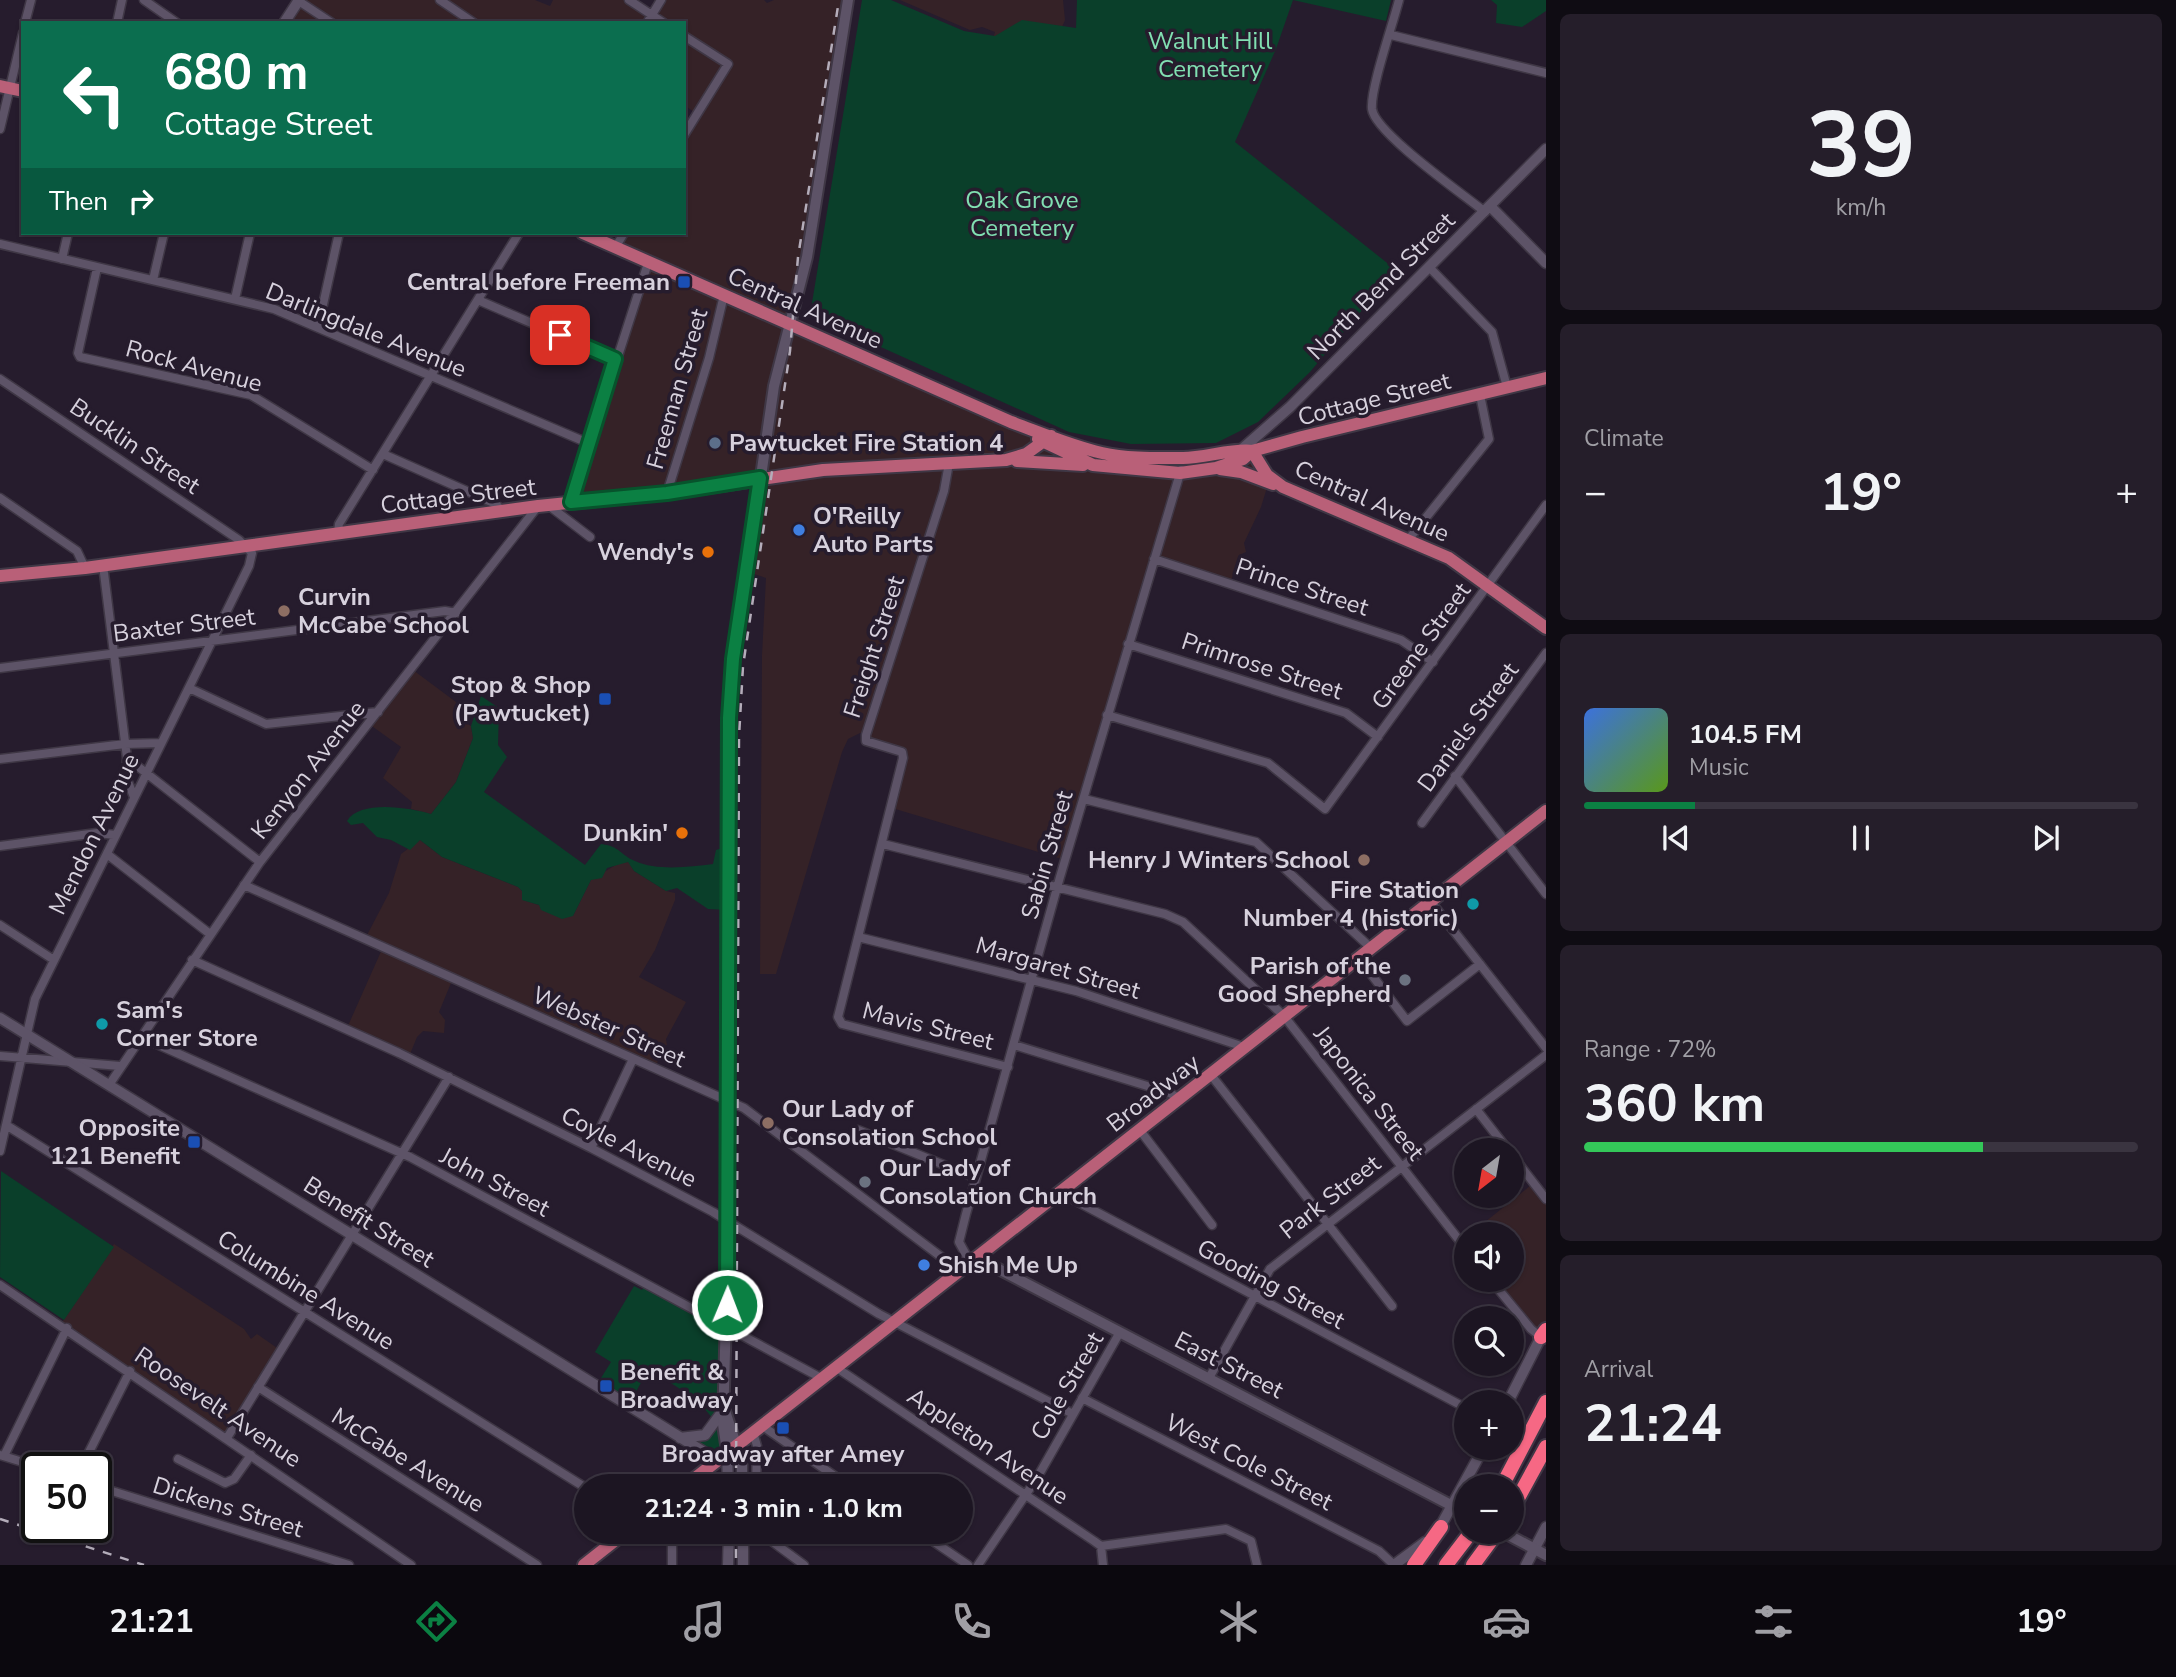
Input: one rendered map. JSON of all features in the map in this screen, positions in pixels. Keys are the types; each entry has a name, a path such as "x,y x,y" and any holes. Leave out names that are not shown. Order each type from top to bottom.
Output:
{"highway":[{"path":"1508,1474 1546,1402"},
{"path":"1524,1488 1546,1447"},
{"path":"1414,1565 1441,1527"},
{"path":"1446,1565 1462,1544"},
{"path":"1473,1565 1490,1544"}],"main road":[{"path":"727,1452 725,1408 729,718 733,659 774,386 812,233 848,0"},
{"name":"Central Avenue","path":"587,235 1011,422 1093,465 1180,473 1216,468"},
{"name":"Cottage Street","path":"1216,468 1243,459 1247,450 1546,378"},
{"name":"Central Avenue","path":"1047,439 1104,454 1184,458 1247,450 1267,474 1283,487 1448,558 1546,628"},
{"name":"Cottage Street","path":"0,576 85,568 338,532 571,502 667,493 823,470 1006,460 1026,454 1047,439"},
{"path":"1006,460 1093,465"},
{"path":"1216,468 1241,472 1283,487"},
{"name":"Broadway","path":"700,1474 1546,811"},
{"name":"East Street","path":"970,1262 989,1264 1454,1507"},
{"path":"584,1565 611,1544"},
{"path":"1524,1544 1546,1555"}],"street":[{"path":"26,21 31,0"},
{"path":"117,21 122,0"},
{"path":"144,0 174,21"},
{"path":"285,21 298,0 329,21"},
{"path":"440,0 471,21"},
{"path":"629,0 650,19 661,0"},
{"path":"1399,0 1373,96 1372,107 1377,123 1488,209 1546,263"},
{"path":"1391,35 1546,73"},
{"path":"686,37 728,64 686,132"},
{"path":"0,129 21,42"},
{"name":"North Bend Street","path":"1247,450 1546,149"},
{"path":"62,258 68,235"},
{"path":"153,280 164,235"},
{"path":"234,299 250,235"},
{"path":"318,327 339,235"},
{"path":"338,532 339,524 518,235"},
{"path":"615,248 623,235"},
{"name":"Darlingdale Avenue","path":"0,244 274,309 588,443"},
{"path":"571,502 648,263"},
{"name":"Rock Avenue","path":"97,268 78,353 80,356 251,395 373,470"},
{"path":"1430,268 1492,332 1507,387"},
{"name":"Freeman Street","path":"667,493 709,358 724,295"},
{"path":"478,300 615,359"},
{"name":"Bucklin Street","path":"0,379 247,547"},
{"path":"1408,540 1489,439 1480,394"},
{"path":"383,454 496,504 502,512"},
{"name":"Sabin Street","path":"970,1262 959,1242 976,1178 1057,888 1184,458"},
{"name":"Freight Street","path":"839,1022 883,844 902,752 872,744 866,741 866,736 944,491 948,463"},
{"path":"0,498 77,551 85,568"},
{"name":"Greene Street","path":"1107,715 1268,763 1325,809 1546,505"},
{"path":"543,506 590,537"},
{"name":"Kenyon Avenue","path":"108,1085 260,862 543,506"},
{"name":"Mendon Avenue","path":"0,1151 32,1007 249,566 252,553 247,547"},
{"name":"Prince Street","path":"1154,559 1401,640 1433,663"},
{"path":"103,565 127,758 126,777 134,797"},
{"name":"Baxter Street","path":"0,668 445,611 456,613"},
{"name":"Primrose Street","path":"1128,644 1346,713 1378,737"},
{"name":"Daniels Street","path":"1422,823 1546,653"},
{"path":"189,688 266,724 378,712"},
{"path":"0,759 125,744 161,743"},
{"path":"127,758 260,862"},
{"path":"1455,776 1546,894"},
{"path":"1084,799 1256,842 1371,948"},
{"path":"0,846 97,833 116,835"},
{"name":"Japonica Street","path":"883,844 1165,914 1183,922 1284,1016 1454,1234"},
{"path":"107,854 210,934"},
{"name":"Webster Street","path":"244,885 727,1100 759,1119 944,1259 970,1262"},
{"path":"1431,902 1546,1048"},
{"path":"0,925 54,960"},
{"name":"Margaret Street","path":"858,937 1031,979 1157,1016 1244,1047"},
{"path":"1358,957 1407,1021 1480,964"},
{"name":"Coyle Avenue","path":"192,960 449,1077 591,1149 728,1221 878,1314 1073,1414"},
{"name":"Benefit Street","path":"0,1018 679,1438 727,1452"},
{"name":"Mavis Street","path":"839,1022 1008,1067"},
{"name":"John Street","path":"141,1037 402,1153 823,1378"},
{"path":"1014,1045 1170,1093 1178,1098"},
{"name":"Park Street","path":"1209,1378 1270,1269 1546,1055"},
{"path":"0,1056 120,1066"},
{"path":"591,1149 633,1059"},
{"path":"1211,1075 1392,1306"},
{"path":"226,1438 449,1077"},
{"path":"1476,1109 1499,1138"},
{"name":"Columbine Avenue","path":"6,1125 574,1480"},
{"path":"1139,1129 1212,1225"},
{"path":"858,1130 976,1178"},
{"path":"1524,1171 1546,1199"},
{"name":"Gooding Street","path":"1059,1192 1454,1402"},
{"name":"Roosevelt Avenue","path":"0,1284 411,1565"},
{"path":"1501,1292 1531,1329 1544,1332 1514,1390"},
{"path":"21,1461 2,1455 67,1328"},
{"name":"Cole Street","path":"978,1565 1025,1495 1120,1332"},
{"name":"Appleton Avenue","path":"837,1368 1101,1546"},
{"path":"89,1452 130,1371"},
{"name":"McCabe Avenue","path":"258,1387 537,1565"},
{"name":"West Cole Street","path":"1082,1398 1379,1551 1394,1565"},
{"path":"679,1438 705,1435 725,1408"},
{"path":"756,1474 757,1428"},
{"path":"757,1428 830,1474"},
{"path":"728,1474 727,1452 742,1459 742,1474"},
{"path":"177,1459 225,1483 234,1479 251,1455"},
{"name":"Dickens Street","path":"112,1491 349,1565"},
{"path":"1394,1565 1441,1527 1454,1507"},
{"path":"1526,1565 1546,1527"},
{"path":"1103,1565 1101,1546 1226,1530 1242,1535 1255,1547 1257,1565"},
{"path":"672,1544 672,1565"},
{"path":"729,1544 729,1565"},
{"path":"743,1544 743,1565"},
{"path":"776,1544 804,1565"},
{"path":"937,1544 968,1565"}],"shaded area":[{"path":"301,0 535,0 550,6 553,0 632,0 652,13 660,0 764,0 767,3 774,0 848,0 792,320 998,414 1102,452 1162,454 1228,450 1259,433 1255,448 1269,481 1261,507 1244,543 1246,552 1239,555 1231,581 1155,557 1065,860 892,808 903,753 860,733 848,739 842,752 776,974 760,974 762,655 766,578 748,572 762,477 571,499 646,261 620,247 622,235 686,235 686,131 697,114 686,106 686,21 286,21"},
{"path":"900,0 1063,0 1065,20 1062,27 993,39 995,32 982,27 970,30"},
{"path":"413,670 464,708 460,719 471,726 473,738 456,782 431,814 411,809 412,802 383,778 401,747 369,724"},
{"path":"420,840 442,857 518,887 522,891 523,900 573,916 591,880 619,863 629,862 634,871 666,891 675,893 675,900 655,950 639,977 686,1002 666,1039 667,1045 662,1047 656,1067 453,978 439,1012 445,1020 444,1033 423,1031 417,1037 410,1054 347,1028 383,947 366,937 389,893 401,854"},
{"path":"1535,1182 1546,1194 1546,1326 1539,1336 1524,1317 1524,1306 1515,1306 1503,1292 1524,1292 1524,1222 1485,1222 1502,1208 1524,1208 1524,1191"},
{"path":"114,1244 244,1329 251,1339 257,1334 280,1350 226,1435 61,1324"}],"green space":[{"name":"Oak Grove Cemetery","path":"862,0 891,0 964,31 995,36 1022,20 1076,28 1077,0 1293,0 1276,49 1235,142 1396,270 1310,372 1258,422 1216,443 1131,444 1069,432 810,315"},
{"path":"1293,0 1391,0 1386,21"},
{"path":"1491,0 1546,0 1546,11 1522,27 1496,23 1497,5"},
{"path":"481,696 499,708 498,745 507,757 484,792 585,865 601,844 644,864 673,867 713,864 716,850 729,846 728,910 708,909 677,888 666,891 634,871 628,862 607,868 602,878 591,880 573,916 562,919 541,910 539,905 522,900 522,891 518,887 442,857 420,840 410,850 391,840 377,837 363,823 351,825 347,821 363,810 386,807 431,814 456,782 473,738 471,726"},
{"path":"1,1171 114,1247 64,1320 0,1277"},
{"path":"647,1281 721,1319 729,1409 722,1454 687,1440 715,1422 694,1399 666,1380 647,1372 633,1397 625,1392 621,1398 606,1388 609,1383 601,1378 611,1362 595,1352 634,1286 642,1290"}],"railway":[{"path":"736,1474 739,737 743,666 790,351 798,257 839,0"},
{"path":"0,1519 144,1565"},
{"path":"736,1544 736,1565"}],"place":[{"name":"Central before Freeman","path":"684,282"},
{"name":"Pawtucket Fire Station 4","path":"715,443"},
{"name":"O'Reilly Auto Parts","path":"799,530"},
{"name":"Wendy's","path":"708,552"},
{"name":"Curvin McCabe School","path":"284,611"},
{"name":"Stop & Shop (Pawtucket)","path":"605,699"},
{"name":"Dunkin'","path":"682,833"},
{"name":"Henry J Winters School","path":"1364,860"},
{"name":"Fire Station Number 4 (historic)","path":"1473,904"},
{"name":"Parish of the Good Shepherd","path":"1405,980"},
{"name":"Sam's Corner Store","path":"102,1024"},
{"name":"Our Lady of Consolation School","path":"768,1123"},
{"name":"Opposite 121 Benefit","path":"194,1142"},
{"name":"Our Lady of Consolation Church","path":"865,1182"},
{"name":"Shish Me Up","path":"924,1265"},
{"name":"Benefit & Broadway","path":"606,1386"},
{"name":"Broadway after Amey","path":"783,1428"}],"route":[{"path":"560,335 615,359 571,502 667,493 760,478 730,685 727,853 727,1305"}],"park label":[{"name":"Walnut Hill Cemetery","path":"1210,55"}]}
